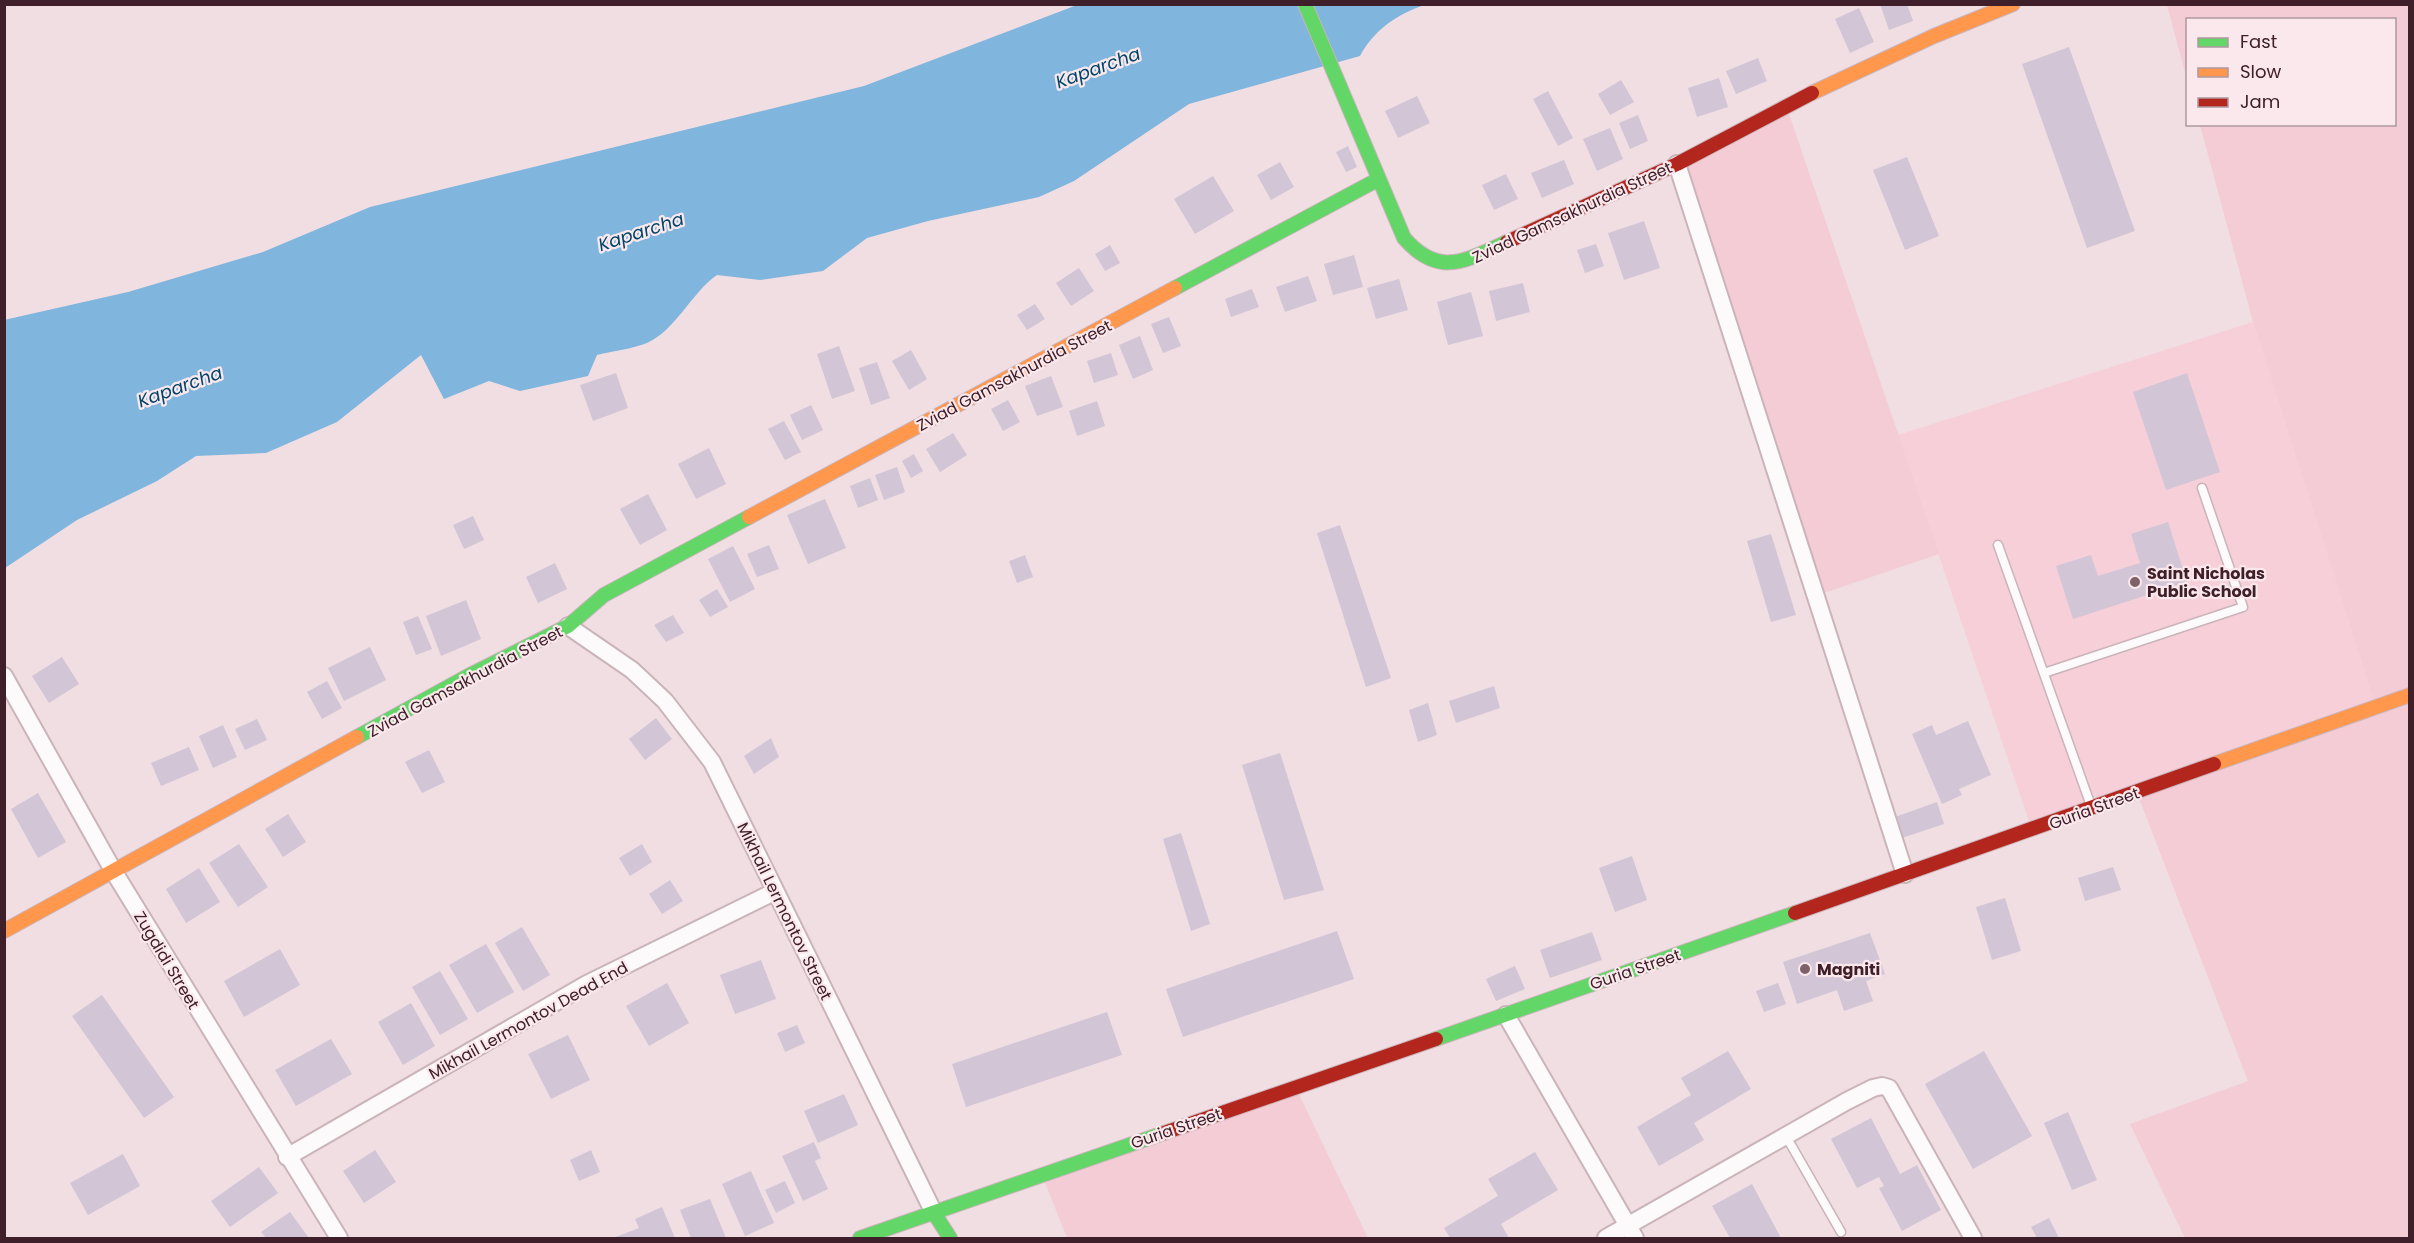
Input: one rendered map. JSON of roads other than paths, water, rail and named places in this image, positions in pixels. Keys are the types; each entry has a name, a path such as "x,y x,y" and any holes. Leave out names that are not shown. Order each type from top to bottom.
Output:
{"main road":[{"path":"1305,4 1377,180"},
{"name":"Zviad Gamsakhurdia Street","path":"4,931 470,675 568,626 604,595 1377,180 1404,238 1421,258 1441,263 1464,262 1677,164 1807,95 1934,36 2013,4"},
{"name":"Guria Street","path":"860,1239 1506,1015 2409,695"},
{"name":"Mikhail Lermontov Street","path":"934,1213 950,1239"}],"street":[{"path":"1677,164 1905,874"},
{"name":"Mikhail Lermontov Street","path":"568,626 632,670 665,701 712,762 934,1213"},
{"name":"Zugdidi Street","path":"4,676 114,872 339,1239"},
{"name":"Mikhail Lermontov Dead End","path":"287,1157 587,984 774,892"},
{"path":"1506,1015 1631,1233"},
{"path":"1606,1239 1631,1233 1787,1137 1864,1092 1882,1086 1889,1088 1973,1239"}],"lane":[{"path":"2044,673 2243,607 2202,488"},
{"path":"1998,545 2092,809"},
{"path":"1787,1137 1841,1232"}],"water":[{"name":"Kaparcha","path":"1077,5 1424,5 1395,19 1379,31 1360,56 1189,104 1074,181 1039,197 928,221 867,238 823,271 760,280 717,275 699,291 675,321 657,337 641,345 597,355 588,376 520,391 489,381 444,399 421,355 337,422 266,453 196,456 157,481 77,520 5,568 4,320 128,292 263,252 370,207 864,86"}],"place":[{"name":"Saint Nicholas Public School","path":"2135,582"},
{"name":"Magniti","path":"1805,969"}]}
